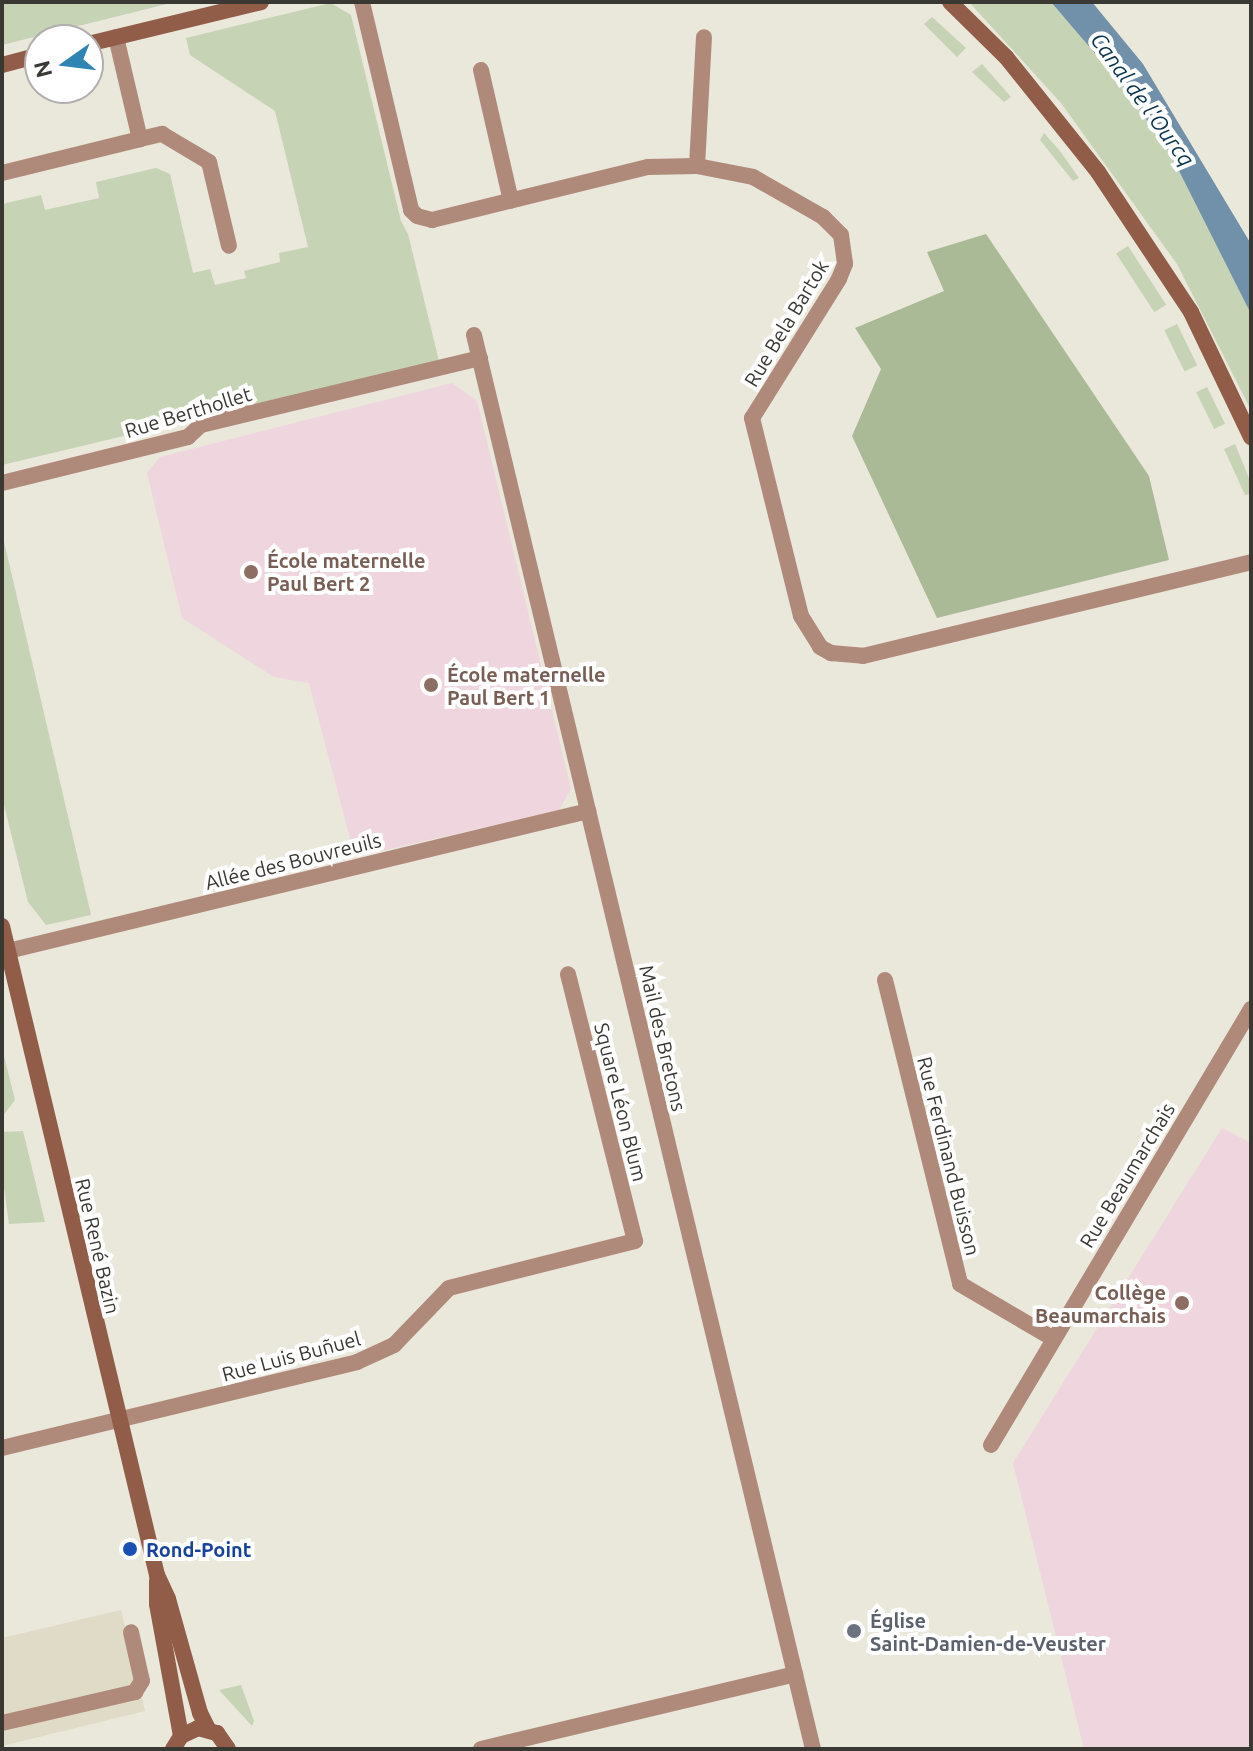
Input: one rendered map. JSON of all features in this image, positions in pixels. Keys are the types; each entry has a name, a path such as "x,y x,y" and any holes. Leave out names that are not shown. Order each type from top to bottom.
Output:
{"street":[{"path":"104,40 206,8 261,2"},
{"name":"Rue Bela Bartok","path":"362,2 411,210 417,216 432,220 648,167 697,166 753,177 823,217 841,235 845,246 845,264 839,279 752,418 801,616 820,647 831,653 863,656 1251,562"},
{"path":"950,2 1006,57 1098,172 1191,312 1251,437"},
{"path":"116,37 140,139"},
{"path":"697,166 704,37"},
{"path":"2,65 24,59"},
{"path":"481,70 511,201"},
{"path":"2,173 162,134 209,162 229,246"},
{"name":"Mail des Bretons","path":"474,335 813,1749"},
{"name":"Rue Berthollet","path":"2,483 188,437 201,425 480,358"},
{"name":"Allée des Bouvreuils","path":"8,951 588,811"},
{"name":"Rue René Bazin","path":"2,926 157,1575 168,1599 200,1713 208,1729"},
{"name":"Square Léon Blum","path":"568,974 635,1241"},
{"name":"Rue Ferdinand Buisson","path":"885,980 960,1284 1052,1338"},
{"name":"Rue Beaumarchais","path":"991,1445 1052,1338 1251,1009"},
{"name":"Rue Luis Buñuel","path":"2,1448 357,1362 394,1345 449,1288 635,1241"},
{"name":"Rue René Bazin","path":"157,1575 157,1604 177,1742"},
{"path":"2,1723 135,1692 142,1681 131,1632"},
{"path":"481,1749 795,1674"},
{"path":"177,1742 198,1728 208,1729 217,1733 228,1749"}],"shaded area":[{"path":"452,383 477,401 571,789 559,810 355,857 309,683 274,677 182,618 147,473 160,457"},
{"name":"Collège Beaumarchais","path":"1222,1128 1251,1143 1251,1749 1084,1749 1013,1463"},
{"path":"121,1610 145,1711 2,1746 2,1638"}],"green space":[{"path":"2,2 175,2 86,24 24,24 24,40 2,45"},
{"path":"969,2 1051,2 1122,85 1170,153 1251,314 1251,410 1177,264 1061,103"},
{"path":"331,3 351,15 439,361 2,465 2,204 41,195 45,210 99,198 96,182 156,168 170,174 193,273 210,269 215,285 246,278 244,271 280,262 279,253 308,247 275,111 190,55 186,38"},
{"path":"932,17 966,48 957,57 924,24"},
{"path":"982,64 1011,97 1004,102 972,72"},
{"path":"1044,133 1079,178 1073,181 1040,140"},
{"path":"986,234 1149,476 1169,560 937,618 852,436 881,369 855,328 944,291 927,252"},
{"path":"1128,246 1166,305 1154,312 1116,254"},
{"path":"1177,324 1197,365 1185,371 1164,330"},
{"path":"1207,387 1225,424 1214,429 1196,392"},
{"path":"1235,444 1251,483 1251,494 1245,495 1224,449"},
{"path":"2,533 91,915 46,925 28,902 2,797"},
{"path":"2,1048 15,1100 2,1117"},
{"path":"23,1131 45,1222 9,1224 2,1173 2,1132"},
{"path":"241,1685 254,1721 252,1726 219,1690"}],"water":[{"name":"Canal de l'Ourcq","path":"1051,2 1092,2 1143,64 1251,244 1251,314 1170,153 1122,85"}],"place":[{"name":"École maternelle Paul Bert 2","path":"251,572"},
{"name":"École maternelle Paul Bert 1","path":"431,685"},
{"name":"Collège Beaumarchais","path":"1182,1303"},
{"name":"Rond-Point","path":"130,1549"},
{"name":"Église Saint-Damien-de-Veuster","path":"854,1631"}]}
